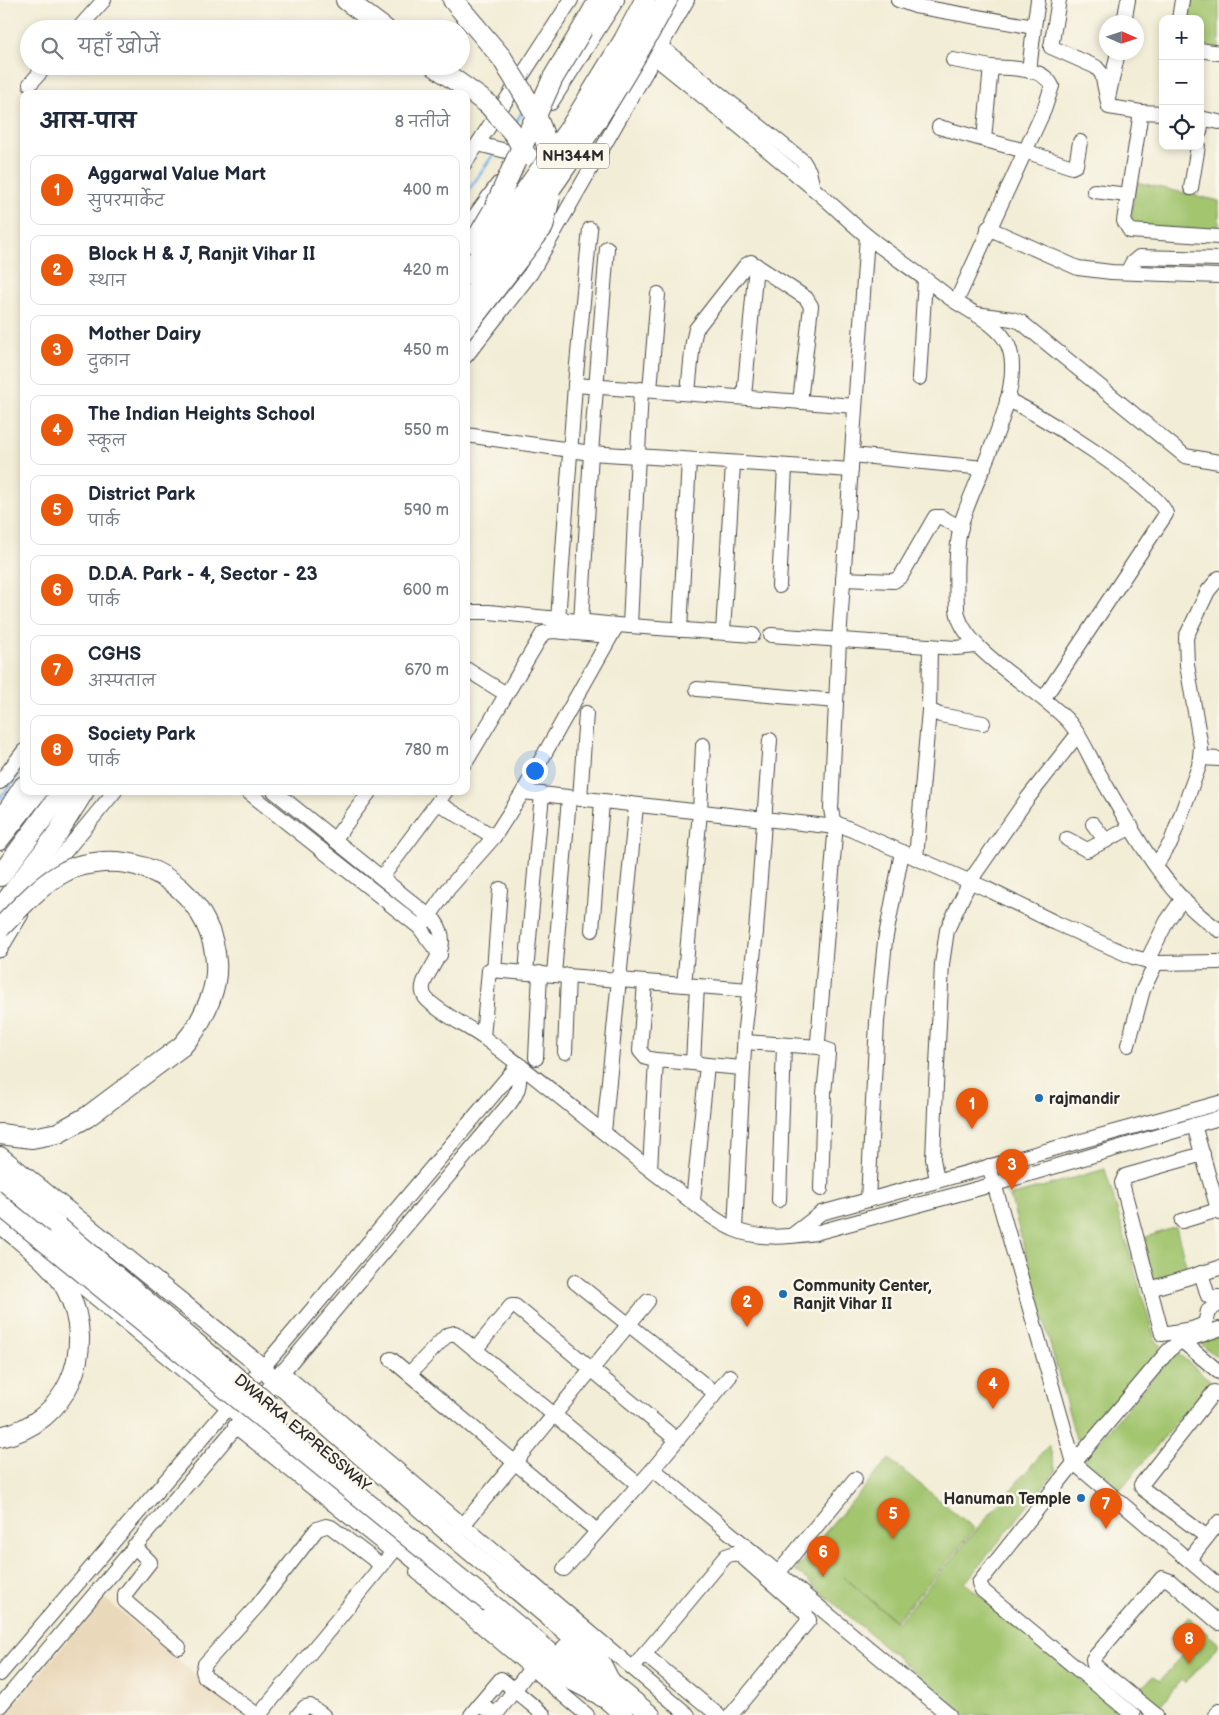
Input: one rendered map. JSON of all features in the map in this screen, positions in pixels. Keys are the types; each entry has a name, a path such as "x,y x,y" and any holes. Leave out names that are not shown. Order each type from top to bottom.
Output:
{"highway":[{"path":"346,0 373,20"},
{"path":"453,0 470,20"},
{"path":"470,260 472,246 494,210 553,78 599,0"},
{"name":"NH344M","path":"470,270 572,125 624,40 645,0"},
{"name":"NH344M","path":"470,298 527,224 590,131 639,52 667,0"},
{"path":"470,20 502,58 532,107 545,141 549,162 550,196 543,227 470,322"},
{"path":"448,75 469,90"},
{"path":"470,91 488,104 515,135 532,166 543,227"},
{"path":"0,823 20,792"},
{"path":"0,876 60,795"},
{"path":"0,909 55,837 81,795"},
{"path":"0,928 36,891 66,870 89,863 112,862 131,864 163,876 180,888 194,902 205,919 213,940 217,964 214,989 207,1010 195,1030 182,1046 88,1117 58,1132 32,1138 0,1134"},
{"name":"DWARKA EXPRESSWAY","path":"0,1177 495,1599"},
{"name":"DWARKA EXPRESSWAY","path":"0,1205 607,1690"},
{"path":"0,1222 54,1271 67,1289 78,1326 80,1350 69,1386 54,1406 36,1424 14,1434 0,1437"}],"main road":[{"path":"0,1156 273,1373 459,1531 600,1660 607,1690 624,1715"},
{"path":"0,1216 229,1406 239,1421 546,1668 607,1690 650,1715"}],"street":[{"path":"86,20 104,0"},
{"path":"470,156 571,0"},
{"path":"470,222 518,154 617,0"},
{"path":"470,351 531,273 687,0"},
{"path":"898,0 915,6 1034,27"},
{"path":"1029,71 1038,0"},
{"path":"1059,0 1051,47 1096,67 1102,74 1107,104 1114,109 1159,113"},
{"path":"1125,15 1128,0"},
{"path":"1180,15 1182,0"},
{"path":"1204,51 1219,53"},
{"path":"657,52 803,161 810,171 813,188 867,236 993,327 1007,342 1012,362 1005,412 961,528 957,612 960,623 976,646 1058,710 1078,734 1156,865 1183,898 1206,921 1219,930"},
{"path":"953,60 1043,74 1049,78 1052,86 1044,110 988,228 956,302"},
{"path":"1107,104 1116,60"},
{"path":"984,139 991,67"},
{"path":"30,84 38,75"},
{"path":"1141,112 1124,222 1130,231 1219,237"},
{"path":"1204,123 1219,122"},
{"path":"939,127 1074,167 1080,142"},
{"path":"478,144 518,154"},
{"path":"1191,188 1197,150"},
{"path":"1094,191 1128,195"},
{"path":"988,228 1068,265 1093,270 1219,276"},
{"path":"558,620 572,450 575,385 590,229"},
{"path":"820,1047 818,1041 825,936 836,825 831,810 839,640 867,236"},
{"path":"581,622 590,453 607,248"},
{"path":"1128,271 1135,259 1144,256 1219,259"},
{"path":"688,392 692,342 696,329 750,262 806,298 811,306 800,402"},
{"path":"744,397 756,265"},
{"path":"919,378 925,278"},
{"path":"421,929 429,915 494,837 523,792 619,629 637,456 658,294"},
{"path":"973,314 1021,322 1185,456 1219,462"},
{"path":"575,385 855,406"},
{"path":"1007,400 1020,404 1078,439 1146,491 1164,508 1166,514 1105,609 1044,698"},
{"path":"470,436 590,453 733,464 850,470"},
{"path":"852,455 984,468"},
{"path":"680,630 689,460"},
{"path":"723,632 733,464"},
{"path":"779,586 785,467"},
{"path":"843,579 894,581 901,576 935,517 942,517 961,528"},
{"path":"1156,865 1171,842 1193,787 1201,758 1200,735 1187,664 1186,637 1208,591 1219,578"},
{"path":"470,612 581,622 619,629"},
{"path":"470,755 543,633 619,629 680,630 754,635"},
{"path":"771,635 956,648 976,646"},
{"path":"916,858 929,710 930,646"},
{"path":"470,672 506,694"},
{"path":"697,688 836,701"},
{"path":"929,710 940,715 983,723"},
{"path":"536,1058 586,713"},
{"path":"937,1180 933,1159 942,964 947,930 970,881 1028,799 1078,734"},
{"path":"735,1230 745,1042 765,820 770,740"},
{"path":"693,1201 700,1064 690,985 704,745"},
{"path":"0,782 20,756"},
{"path":"1201,758 1219,759"},
{"path":"523,792 765,820 836,825 970,881 1110,948 1151,962 1219,962"},
{"path":"542,794 547,974 565,1052"},
{"path":"0,843 38,795"},
{"path":"0,950 42,879 112,795"},
{"path":"252,795 421,929 440,955"},
{"path":"279,795 429,915 441,932 440,955 424,982 424,994 432,1003 483,1037 650,1169 717,1220 735,1230 758,1235 791,1236 835,1229 1219,1118"},
{"path":"334,840 367,795"},
{"path":"382,877 442,797 494,837"},
{"path":"592,930 602,802"},
{"path":"604,1132 636,806"},
{"path":"1093,824 1106,841"},
{"path":"1067,838 1087,850 1132,827"},
{"path":"868,1200 877,1022 886,941 902,852"},
{"path":"494,970 500,889"},
{"path":"1128,1045 1151,962 1167,921 1183,898"},
{"path":"483,1037 489,970 750,990"},
{"path":"645,982 640,1051 646,1058 744,1068"},
{"path":"745,1042 820,1047 828,1050 824,1093 821,1189"},
{"path":"779,1200 784,1045"},
{"path":"650,1169 656,1060"},
{"path":"0,1706 239,1421 273,1373 294,1331 519,1064"},
{"path":"0,1674 229,1406 273,1373 308,1342 518,1093 520,1081 519,1064"},
{"path":"791,1236 820,1213 1219,1103"},
{"path":"1182,1221 1218,1211 1194,1125"},
{"path":"1203,1154 1125,1176 1122,1180 1162,1334 1192,1329 1205,1324 1208,1311 1219,1304"},
{"path":"989,1166 1074,1463 1219,1586"},
{"path":"1150,1289 1219,1268"},
{"path":"1201,1273 1208,1296 1211,1298 1219,1297"},
{"path":"575,1282 715,1393"},
{"path":"648,1301 459,1531 633,1668 688,1715"},
{"path":"475,1350 511,1306 515,1306 590,1370 677,1440"},
{"path":"1133,1715 979,1587 981,1577 1169,1350 1182,1341 1219,1329"},
{"path":"294,1331 308,1342"},
{"path":"409,1374 450,1333 458,1335 639,1485"},
{"path":"1182,1341 1219,1372"},
{"path":"391,1359 597,1531"},
{"path":"564,1569 654,1469 730,1376"},
{"path":"1207,1538 1141,1486 1214,1392 1219,1395"},
{"path":"239,1421 586,1715"},
{"path":"654,1469 949,1715"},
{"path":"779,1572 855,1479"},
{"path":"1189,1560 1219,1522"},
{"path":"380,1565 331,1527 326,1526 317,1529 258,1605 205,1664 203,1671 205,1677 256,1714 260,1714 380,1565 393,1552"},
{"path":"134,1546 150,1562 125,1594 125,1601 179,1648"},
{"path":"633,1668 726,1556 735,1553 744,1558 805,1612 809,1620 731,1715"},
{"path":"1156,1715 1094,1665 1093,1659 1162,1578 1170,1581 1219,1623"},
{"path":"644,1654 718,1715"},
{"path":"475,1710 498,1712 531,1668"},
{"path":"514,1690 544,1715"},
{"path":"298,1715 305,1707 310,1706 323,1715"},
{"path":"1216,1715 1219,1711"}],"shaded area":[{"path":"103,1597 244,1715 6,1715"}],"green space":[{"path":"1185,0 1219,0 1219,51 1204,49 1204,15 1182,15"},
{"path":"1136,182 1219,201 1219,233 1130,224"},
{"path":"1105,1169 1155,1340 1162,1346 1091,1436 1076,1439 1010,1196"},
{"path":"1176,1227 1188,1272 1153,1285 1143,1238"},
{"path":"1219,1336 1219,1359 1199,1342"},
{"path":"1175,1351 1211,1381 1119,1491 1083,1460"},
{"path":"1049,1445 1056,1471 965,1583 1122,1715 965,1715 795,1570 889,1459 975,1529 896,1621 844,1577 897,1623"},
{"path":"1188,1617 1219,1644 1186,1683 1181,1680 1154,1713 1135,1695 1153,1676 1160,1681 1185,1652 1170,1639"}],"waterway":[{"path":"514,125 524,109"},
{"path":"470,188 494,154"},
{"path":"0,798 20,773"}],"place":[{"name":"rajmandir","path":"1039,1098"},
{"name":"Aggarwal Value Mart","path":"972,1129"},
{"name":"Mother Dairy","path":"1012,1190"},
{"name":"Community Center, Ranjit Vihar II","path":"783,1294"},
{"name":"Block H & J, Ranjit Vihar II","path":"747,1327"},
{"name":"The Indian Heights School","path":"993,1409"},
{"name":"Hanuman Temple","path":"1081,1498"},
{"name":"CGHS","path":"1106,1529"},
{"name":"District Park","path":"893,1539"},
{"name":"D.D.A. Park - 4, Sector - 23","path":"823,1577"},
{"name":"Society Park","path":"1189,1664"}]}
